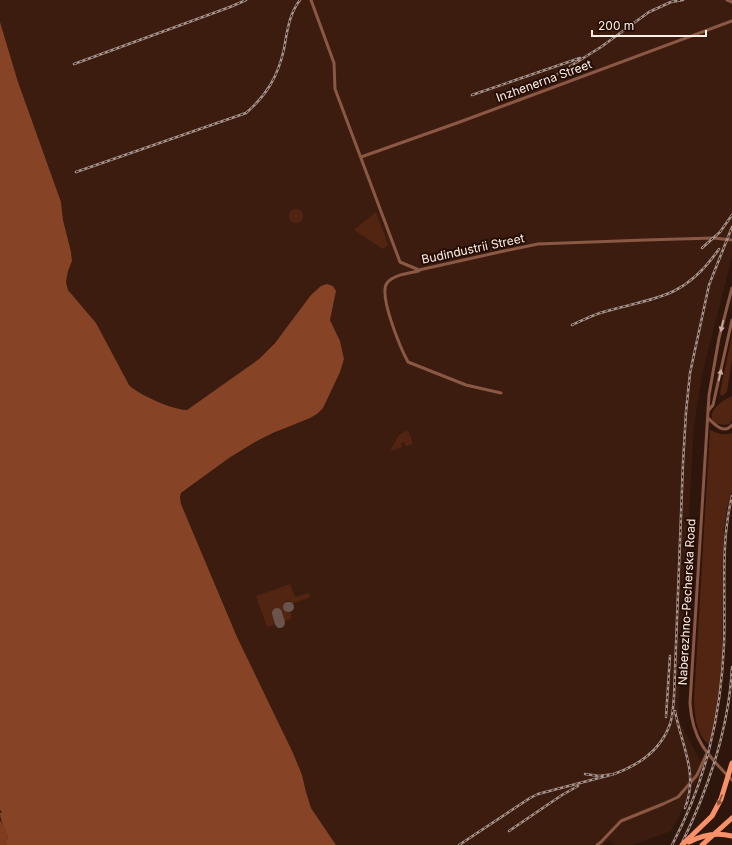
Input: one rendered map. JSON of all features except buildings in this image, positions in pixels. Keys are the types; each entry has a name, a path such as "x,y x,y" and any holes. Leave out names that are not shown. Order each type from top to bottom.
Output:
{"main road":[{"path":"683,845 706,823 714,812 721,799 732,762"},
{"path":"702,845 732,818"},
{"path":"683,845 713,834 725,834 732,836"}],"street":[{"name":"Budindustrii Street","path":"311,0 334,63 335,89 400,262 420,270 538,244 714,238 732,240"},
{"path":"727,0 732,2"},
{"name":"Inzhenerna Street","path":"361,157 732,21"},
{"path":"420,270 390,280 386,284 385,290 387,305 396,334 408,362 466,385 501,394"},
{"name":"Naberezhno-Pecherska Road","path":"732,288 723,320 710,381 690,702 695,733 700,743 707,753 732,780"},
{"name":"Naberezhno-Pecherska Road","path":"708,411 713,405 732,320"},
{"path":"708,418 717,427 723,429 727,429 732,425"},
{"path":"597,845 620,821 663,804 678,796 697,775 707,753"}],"shaded area":[{"path":"0,0 732,0 732,257 703,371 694,424 678,718 704,768 671,831 632,845 613,845 609,840 602,845 336,845 311,808 302,775 293,753 237,637 181,504 180,497 181,494 229,458 255,442 317,414 344,359 340,341 330,320 336,291 333,286 327,284 259,359 187,410 174,408 145,397 129,386 96,323 68,290 66,282 72,261 63,220 61,202 18,82 0,22"},
{"path":"0,22 18,82 61,202 63,220 72,261 66,282 68,290 96,323 129,385 140,393 165,405 187,410 259,359 275,343 311,295 321,286 327,284 333,286 336,291 330,320 340,341 344,359 340,372 323,408 310,418 273,433 229,458 181,493 180,497 181,504 237,637 293,753 302,775 311,808 336,845 7,845 4,842 8,838 0,813 2,812 0,810"},
{"path":"296,209 301,211 303,216 301,221 296,223 291,221 289,216 291,211"},
{"path":"376,212 388,245 383,249 354,230"},
{"path":"732,335 732,359 727,391 721,396 720,393"},
{"path":"732,396 732,419 730,424 725,425 714,422 712,416 716,407 725,399"},
{"path":"710,430 723,434 732,433 732,491 727,508 724,529 722,666 710,746 699,731 694,700"},
{"path":"406,431 409,432 413,444 406,446 404,442 401,443 402,447 390,451 399,435"},
{"path":"290,584 295,597 309,593 310,597 292,604 286,600 292,617 289,620 267,627 256,596"},
{"path":"0,820 7,831 8,838 4,842 7,845 0,845"}],"taxiway":[{"path":"277,613 280,623"}],"railway":[{"path":"74,64 246,0"},
{"path":"76,172 246,113 266,92 275,76 282,59 291,17 300,0"},
{"path":"510,92 548,80 601,47 649,12 671,2 683,0"},
{"path":"472,95 580,58"},
{"path":"702,248 720,232 732,215"},
{"path":"614,774 632,766 655,749 666,733 672,718 683,463 690,373 709,285 732,227"},
{"path":"572,325 600,313 647,301 674,291 699,273 719,249"},
{"path":"672,845 684,821 703,772 710,748 715,722 724,644 724,570 726,533 732,496"},
{"path":"666,717 670,656"},
{"path":"681,845 700,803 716,759 727,713 732,667"},
{"path":"675,711 690,771 689,795 685,808"},
{"path":"459,845 538,794 614,774 599,776 585,774"},
{"path":"509,831 562,795 578,786"}]}
